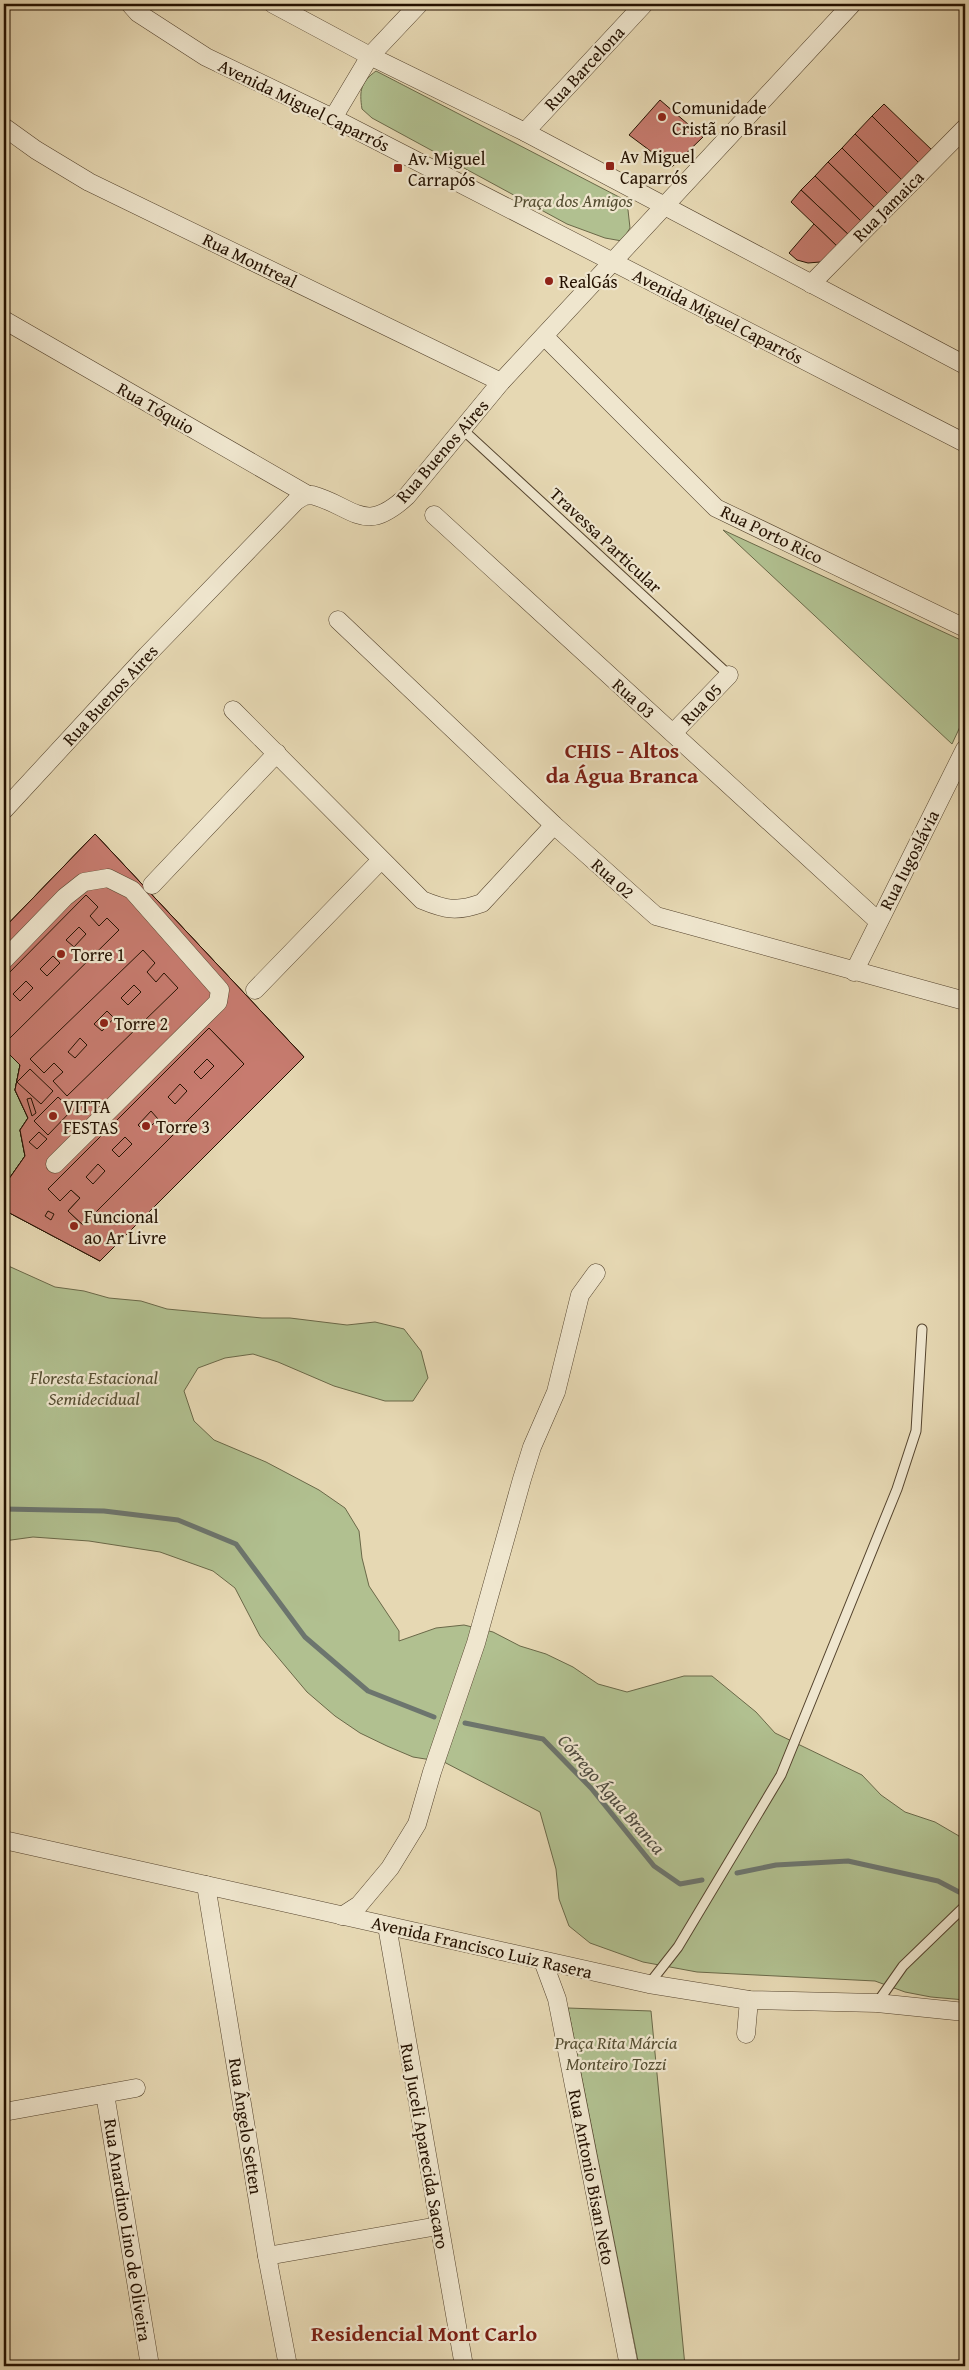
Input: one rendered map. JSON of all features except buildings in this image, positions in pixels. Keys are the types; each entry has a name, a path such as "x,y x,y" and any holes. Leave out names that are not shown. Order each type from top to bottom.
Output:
{"street":[{"name":"Avenida Miguel Caparrós","path":"130,4 138,13 206,57 333,118 965,443"},
{"path":"273,4 370,56 525,132 965,365"},
{"path":"333,118 370,56 418,4"},
{"name":"Rua Barcelona","path":"525,132 644,4"},
{"name":"Rua Buenos Aires","path":"4,810 161,641 296,501 308,495 316,496 360,517 374,516 398,505 501,382 852,4"},
{"name":"Rua Montreal","path":"4,127 36,150 89,182 501,382"},
{"name":"Rua Jamaica","path":"810,284 965,128"},
{"name":"Rua Tóquio","path":"4,320 308,495"},
{"name":"Rua Porto Rico","path":"544,336 716,508 965,628"},
{"name":"Rua 03","path":"434,515 878,921"},
{"name":"Rua 02","path":"338,620 554,825 656,916 965,1001"},
{"name":"Rua 05","path":"673,733 729,675"},
{"path":"233,710 422,900 444,909 466,908 482,903 554,825"},
{"name":"Rua Iugoslávia","path":"854,972 965,749"},
{"path":"152,885 277,753"},
{"path":"255,990 381,860"},
{"path":"4,960 65,897 84,882 108,878 132,890 220,990 218,1002 55,1164"},
{"path":"342,1916 359,1905 390,1868 416,1824 476,1643 532,1447 556,1392 580,1295 596,1273"},
{"name":"Avenida Francisco Luiz Rasera","path":"4,1840 648,1984 749,2000 877,2003 965,2012"},
{"name":"Rua Ângelo Setten","path":"206,1885 267,2256 288,2366"},
{"name":"Rua Juceli Aparecida Sacaro","path":"387,1926 464,2366"},
{"name":"Rua Antonio Bisan Neto","path":"543,1961 557,1999 629,2366"},
{"path":"746,2034 749,2000"},
{"path":"4,2112 136,2088"},
{"name":"Rua Anardino Lino de Oliveira","path":"105,2094 150,2366"},
{"path":"267,2256 438,2226"}],"lane":[{"name":"Travessa Particular","path":"461,428 729,675"},
{"path":"648,1984 678,1947 781,1776 897,1489 916,1431 922,1329"},
{"path":"877,2003 903,1966 965,1906"}],"green space":[{"name":"Praça dos Amigos","path":"376,71 621,198 628,210 630,228 622,241 605,238 567,224 372,118 362,109 361,92 364,83"},
{"path":"723,530 965,642 965,716 952,744"},
{"path":"4,1049 20,1065 15,1090 28,1118 20,1130 25,1156 4,1186"},
{"name":"Floresta Estacional Semidecidual","path":"4,1264 55,1287 84,1291 109,1298 141,1301 167,1309 262,1318 290,1318 347,1325 375,1322 404,1329 421,1351 428,1378 413,1401 385,1401 334,1386 278,1362 253,1354 225,1358 198,1368 184,1391 194,1421 214,1440 266,1462 319,1490 345,1508 359,1531 362,1558 369,1586 399,1631 399,1641 436,1628 464,1625 493,1632 520,1646 546,1654 573,1667 598,1684 627,1692 684,1676 712,1676 756,1712 775,1733 862,1775 881,1795 905,1812 935,1822 959,1836 965,1850 965,2000 931,1997 905,1992 875,1981 697,1972 643,1962 590,1943 569,1926 559,1899 556,1869 540,1812 444,1762 413,1757 387,1746 360,1733 335,1716 307,1692 260,1636 235,1588 213,1571 160,1552 89,1541 33,1537 4,1541"},
{"name":"Praça Rita Márcia Monteiro Tozzi","path":"568,2008 651,2011 685,2366 639,2366"}],"waterway":[{"name":"Córrego Água Branca","path":"4,1509 104,1511 178,1520 236,1544 305,1637 368,1691 434,1717"},
{"name":"Córrego Água Branca","path":"465,1723 543,1739 591,1788 654,1866 680,1884 702,1880"},
{"name":"Córrego Água Branca","path":"737,1873 776,1865 848,1861 938,1881 959,1892"}],"place":[{"name":"Comunidade Cristã no Brasil","path":"662,117"},
{"name":"Av Miguel Caparrós","path":"610,166"},
{"name":"Av. Miguel Carrapós","path":"398,168"},
{"name":"RealGás","path":"549,281"},
{"name":"Torre 1","path":"61,954"},
{"name":"Torre 2","path":"104,1023"},
{"name":"VITTA FESTAS","path":"53,1116"},
{"name":"Torre 3","path":"146,1126"},
{"name":"Funcional ao Ar Livre","path":"74,1226"}],"district":[{"name":"CHIS - Altos da Água Branca","path":"622,762"},
{"name":"Residencial Mont Carlo","path":"424,2333"}]}
